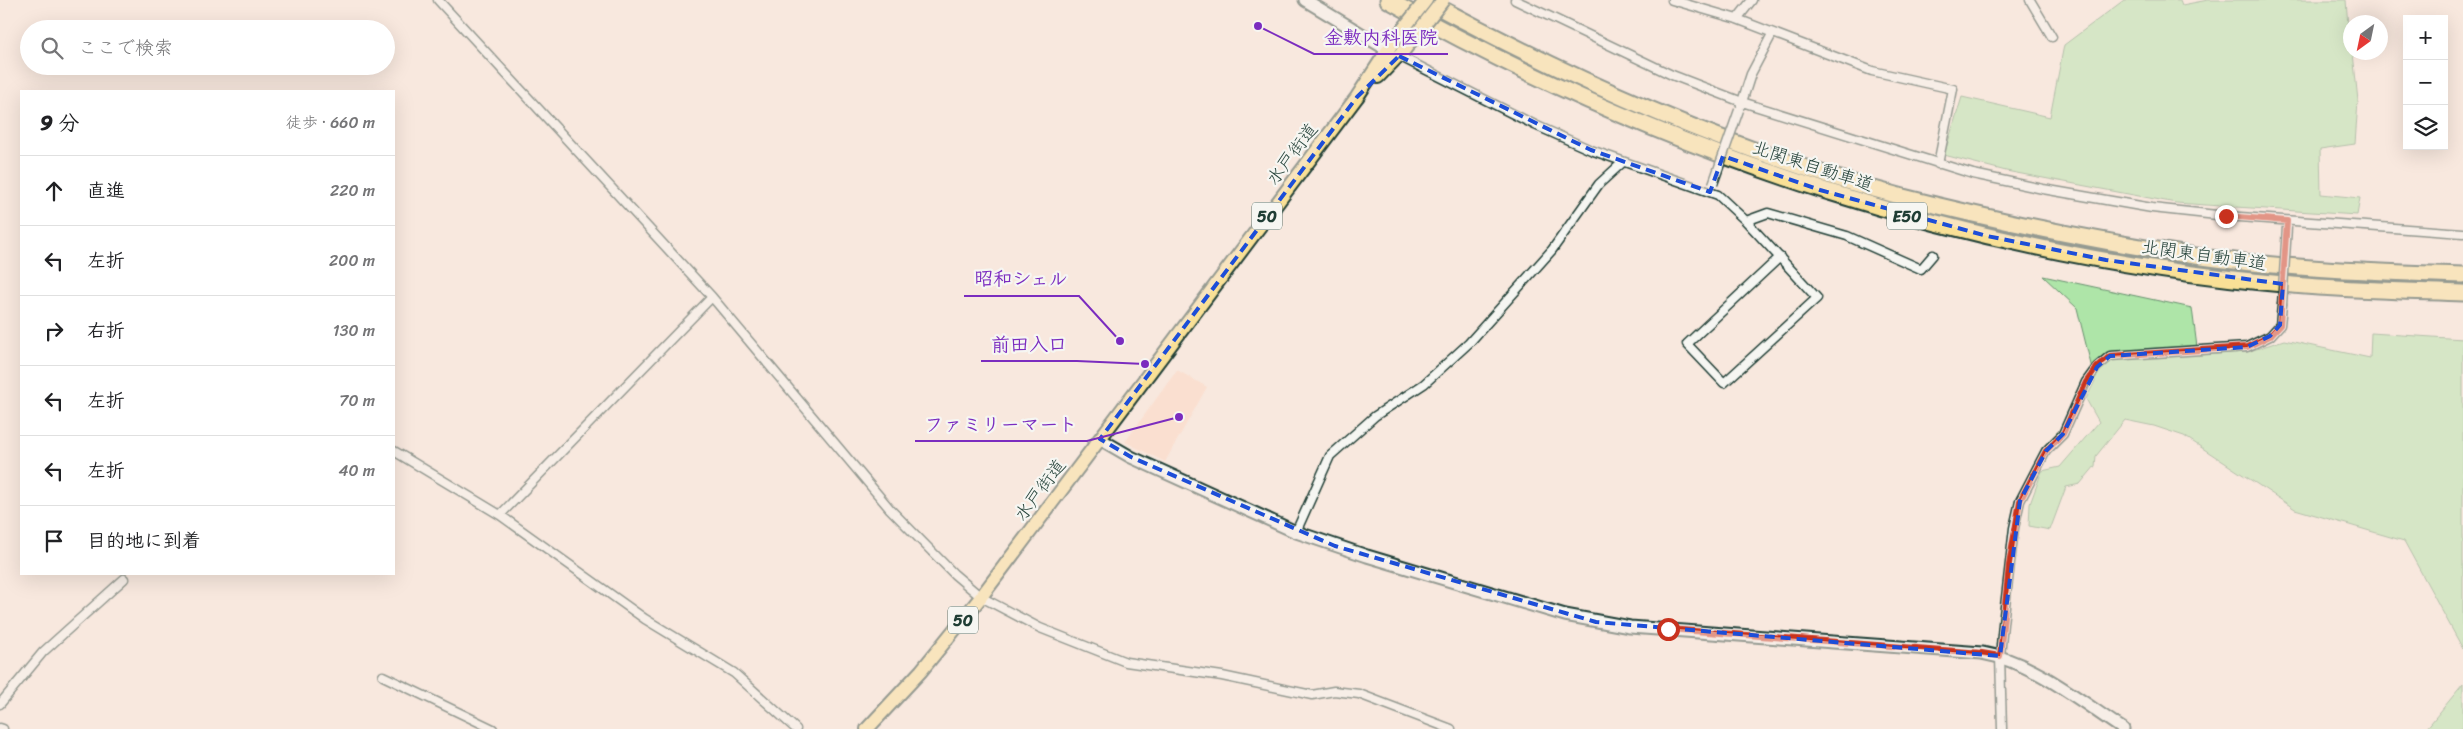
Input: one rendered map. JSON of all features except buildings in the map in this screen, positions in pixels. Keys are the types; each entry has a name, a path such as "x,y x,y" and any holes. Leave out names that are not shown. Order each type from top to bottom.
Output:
{"highway":[{"name":"北関東自動車道","path":"1388,0 1472,46 1567,92 1662,132 1820,190 1898,214 1987,236 2106,260 2202,275 2293,285 2463,293"},
{"name":"北関東自動車道","path":"1426,0 1475,27 1567,72 1667,116 1752,148 1901,196 2109,242 2204,257 2296,267 2463,275"}],"main road":[{"name":"水戸街道","path":"1396,50 1426,0"},
{"name":"水戸街道","path":"867,729 921,671 981,597 1358,97 1396,50 1442,0"}],"street":[{"path":"438,0 712,297 890,509 954,574 981,597 1040,628 1126,662 1222,676 1312,695 1334,691 1360,694 1429,725 1451,729"},
{"path":"1305,0 1535,125 1623,162 1710,192 1723,199 1780,256 1817,298 1724,383 1687,344 1780,256"},
{"path":"1515,0 1741,106 1938,164 2042,189 2152,208 2287,224 2463,233"},
{"path":"1672,0 1737,19 1872,71 1953,89 1938,164"},
{"path":"1737,19 1752,0"},
{"path":"2030,0 2052,37"},
{"path":"1710,192 1751,74 1772,34"},
{"path":"1296,532 1330,456 1375,416 1424,384 1469,343 1552,250 1599,184 1623,162"},
{"path":"1746,221 1768,213 1847,236 1921,269 1933,255"},
{"path":"2002,729 2000,656 2009,565 2020,501 2046,451 2063,434 2086,382 2097,367 2110,356 2247,347 2270,336 2280,325 2287,224"},
{"path":"500,515 712,297"},
{"path":"1100,439 1131,457 1296,532 1367,556 1596,622 1630,627 1982,653 2000,656 2043,678 2124,729"},
{"path":"395,452 500,515 645,619 734,673 796,729"},
{"path":"0,704 43,652 124,579"},
{"path":"383,676 490,728"}],"highlighted area":[{"path":"1399,56 1591,150 1710,192 1723,156 1820,190 1987,236 2106,260 2283,284 2280,325 2270,336 2247,347 2110,356 2097,367 2063,434 2046,451 2020,501 2000,656 1596,622 1335,546 1131,457 1100,439 1357,97"}],"shaded area":[{"path":"1177,370 1207,387 1165,462 1125,442"}],"green space":[{"path":"2124,0 2180,0 2182,5 2208,0 2346,0 2347,15 2343,15 2343,60 2354,60 2358,101 2355,144 2320,149 2321,194 2360,198 2357,215 2176,203 2006,171 1944,155 1962,97 2050,117 2064,45"},
{"path":"2043,276 2192,308 2198,355 2247,352 2284,340 2370,358 2371,333 2463,339 2463,649 2404,541 2295,509 2184,436 2154,426 2125,420 2096,456 2095,466 2080,484 2066,487 2050,530 2029,526 2030,504 2042,471 2060,467 2099,422 2086,399 2095,381 2077,308"},
{"path":"2463,684 2463,729 2426,729"}],"place":[{"name":"金敷内科医院","path":"1258,26"},
{"name":"昭和シェル","path":"1120,341"},
{"name":"前田入口","path":"1145,364"},
{"name":"ファミリーマート","path":"1179,417"}],"route":[{"path":"1668,629 1982,653 2000,656 2009,565 2020,501 2037,465 2046,451 2063,434 2086,382 2097,367 2110,356 2247,347 2270,336 2280,325 2287,221 2226,216"}]}
